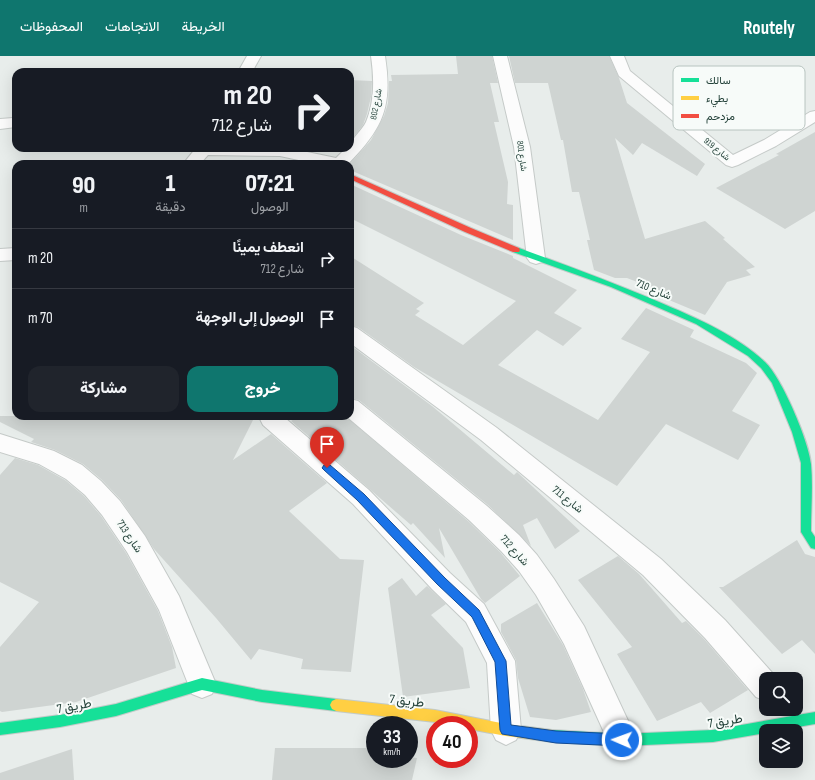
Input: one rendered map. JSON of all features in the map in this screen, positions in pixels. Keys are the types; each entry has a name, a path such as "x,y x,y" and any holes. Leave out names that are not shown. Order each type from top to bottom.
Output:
{"street":[{"path":"247,68 254,56"},
{"name":"شارع 802","path":"354,148 370,128 375,117 380,81 378,56"},
{"name":"شارع 801","path":"500,56 522,147 536,258"},
{"name":"شارع 919","path":"617,56 624,73 673,113"},
{"name":"شارع 919","path":"805,121 815,115"},
{"name":"شارع 919","path":"693,130 732,162 770,143 791,130"},
{"path":"194,160 201,152"},
{"path":"285,152 321,160"},
{"name":"شارع 802","path":"343,160 350,152"},
{"name":"شارع 710","path":"354,178 438,218 536,258 614,286 699,322 751,354 764,366 776,382 797,432 806,462 806,532 815,545"},
{"path":"0,255 12,254"},
{"name":"شارع 711","path":"354,336 489,434 652,567 715,629 759,679"},
{"name":"شارع 712","path":"354,410 478,513 510,543 528,563 574,635 622,740"},
{"path":"272,420 361,497 441,581 476,613 501,661 506,730"},
{"name":"شارع 713","path":"0,444 46,457 74,472 93,488 111,508 136,544 170,605 202,684"},
{"name":"7 طريق","path":"0,729 60,721 116,710 202,684 262,696 435,716 506,730 556,737 622,740 713,736 797,716"}],"building":[{"path":"456,56 492,56 498,83 490,83 499,122 494,122 508,182 507,204 513,205 513,240 354,172 354,160 371,140 384,116 388,103 389,81 392,81 391,75 458,74"},
{"path":"509,56 609,56 619,78 627,103 705,164 697,176 642,143 633,155 615,138 645,239 705,221 755,267 746,270 751,275 727,282 705,315 657,295 660,291 627,278 615,278 594,270 587,240 590,240 579,192 572,192 563,140 561,140 548,83 515,83"},
{"path":"354,80 372,81 371,97 363,125 354,137"},
{"path":"815,132 815,211 785,229 716,188 779,155 776,154"},
{"path":"354,186 461,235 513,256 513,258 577,290 554,313 582,328 563,346 537,330 498,365 598,420 650,352 621,339 646,308 694,330 690,337 746,363 757,373 732,411 760,425 738,460 666,424 617,486 414,367 358,327 354,326 354,259 424,303 416,309 420,311 415,315 463,345 516,301 354,220"},
{"path":"354,348 432,406 514,475 517,472 580,531 555,549 537,518 523,525 531,546 488,505 359,400 354,399"},
{"path":"0,416 12,416 12,420 253,420 233,460 271,434 327,483 289,511 340,559 364,560 351,672 301,669 303,659 259,649 251,660 216,618 154,549 121,500 102,480 83,464 55,450 31,442 34,439 0,422"},
{"path":"350,420 468,521 500,552 520,576 485,603 481,599 439,528 445,558 413,523 411,525 291,421"},
{"path":"15,458 38,465 65,480 84,496 101,516 126,553 158,611 172,647 176,668 76,702 2,712 0,711 0,647 39,602 0,582 0,475"},
{"path":"797,540 805,554 815,557 815,654 802,640 782,654 719,587 723,587"},
{"path":"618,556 639,574 682,623 686,621 704,639 748,690 710,713 701,702 657,721 617,654 632,647 578,580"},
{"path":"402,578 416,596 427,586 446,604 431,615 463,648 470,688 403,697 388,588"},
{"path":"537,603 563,645 583,689 591,712 556,720 530,717 518,678 516,660 501,632 501,624"},
{"path":"275,748 366,748 366,768 415,768 412,780 272,780"},
{"path":"72,749 74,780 0,780 0,773"}],"traffic: fast":[{"path":"516,250 614,285 699,322 751,354 764,366 776,382 797,432 806,463 806,532 815,545"},
{"path":"0,729 60,721 116,710 202,684 262,696 336,705"},
{"path":"552,736 622,740 713,736 815,718"}],"traffic: slow":[{"path":"336,705 435,716 506,730 552,736"}],"traffic: jam":[{"path":"354,178 468,230 516,250"}],"route":[{"path":"327,468 361,497 441,581 476,613 501,661 506,730 556,737 622,740"}]}
